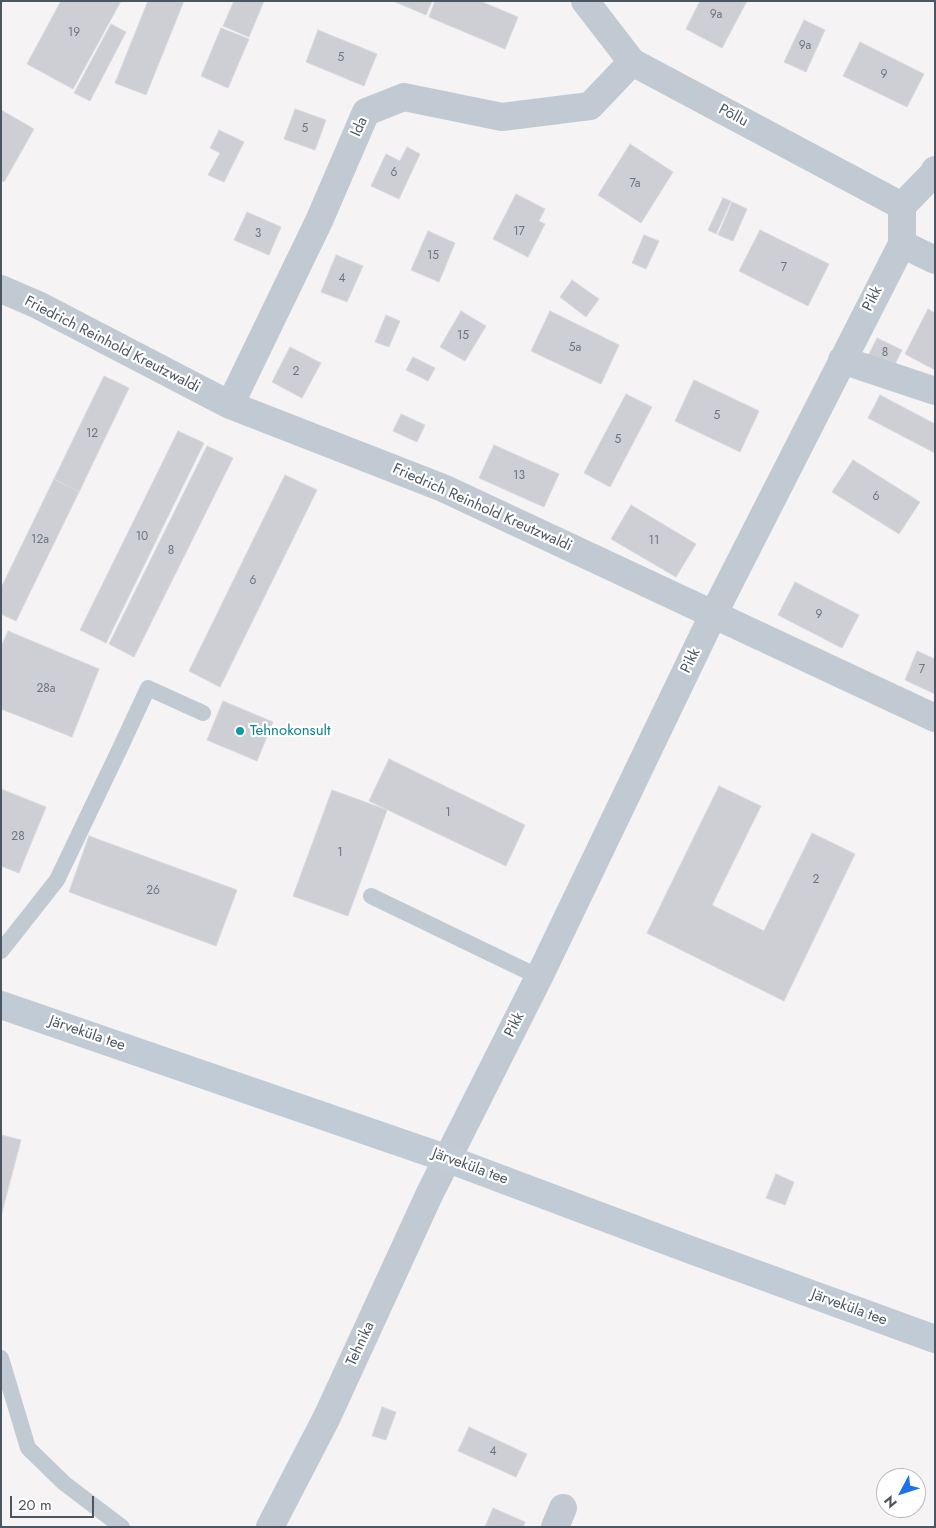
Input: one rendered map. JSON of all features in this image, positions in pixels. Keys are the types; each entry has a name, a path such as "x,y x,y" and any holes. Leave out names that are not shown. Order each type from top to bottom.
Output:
{"main road":[{"name":"Järveküla tee","path":"1,1004 448,1159 935,1340"}],"street":[{"name":"Põllu","path":"585,1 632,62 902,206"},
{"name":"Ida","path":"230,405 319,221 366,112 404,97 502,117 590,106 632,62"},
{"path":"902,206 934,173"},
{"name":"Pikk","path":"448,1159 539,977 713,615 902,244 902,206"},
{"path":"902,244 935,260"},
{"name":"Friedrich Reinhold Kreutzwaldi","path":"1,290 38,305 230,405 443,488 935,718"},
{"path":"842,360 935,391"},
{"name":"Tehnika","path":"270,1527 327,1417 430,1193 448,1159"}],"lane":[{"path":"1,951 57,880 148,688 204,713"},
{"path":"370,896 539,977"},
{"path":"1,1358 28,1448 64,1483 122,1527"}],"building":[{"path":"61,1 121,1 73,89 27,64"},
{"path":"148,1 184,1 146,95 115,83"},
{"path":"234,1 264,1 249,37 223,26"},
{"path":"393,1 432,1 426,15"},
{"path":"435,1 480,1 518,17 505,49 429,17"},
{"path":"700,1 747,1 722,48 686,29"},
{"path":"804,20 825,30 806,72 784,62"},
{"path":"111,24 126,32 90,101 74,93"},
{"path":"221,28 249,39 228,88 201,76"},
{"path":"318,30 377,54 364,86 306,62"},
{"path":"860,42 924,74 907,107 843,76"},
{"path":"295,109 326,120 315,150 284,139"},
{"path":"1,110 34,129 4,182 1,180"},
{"path":"219,130 244,142 224,182 208,175 220,153 210,148"},
{"path":"630,144 673,172 641,223 598,195"},
{"path":"407,147 420,154 399,199 371,186 386,154 400,161"},
{"path":"516,194 545,209 539,221 545,224 528,257 493,239"},
{"path":"723,198 731,201 716,234 708,230"},
{"path":"732,202 747,209 733,241 718,235"},
{"path":"247,212 281,227 269,255 234,240"},
{"path":"760,230 829,264 808,306 739,271"},
{"path":"428,231 455,243 439,282 411,270"},
{"path":"644,235 659,241 646,269 632,263"},
{"path":"336,255 363,266 347,302 321,292"},
{"path":"572,280 599,299 586,317 560,297"},
{"path":"928,309 935,313 935,370 905,354"},
{"path":"461,311 486,326 465,361 440,347"},
{"path":"550,311 619,345 601,384 531,351"},
{"path":"386,315 400,321 389,347 375,342"},
{"path":"877,338 902,350 893,368 868,356"},
{"path":"290,347 321,363 302,398 272,382"},
{"path":"413,357 435,368 428,381 406,370"},
{"path":"104,376 129,388 79,492 54,479"},
{"path":"694,380 759,411 740,452 675,421"},
{"path":"626,394 652,407 610,487 584,473"},
{"path":"880,395 935,424 935,453 868,418"},
{"path":"401,414 425,425 417,442 393,431"},
{"path":"178,431 204,443 106,643 80,630"},
{"path":"494,445 559,474 544,507 479,478"},
{"path":"207,446 233,458 134,657 109,644"},
{"path":"853,460 920,502 899,534 832,492"},
{"path":"285,475 317,490 220,687 189,671"},
{"path":"54,479 79,492 16,621 1,614 1,588"},
{"path":"631,505 696,544 676,577 611,539"},
{"path":"795,582 859,615 842,648 778,615"},
{"path":"8,631 99,669 72,737 1,709 1,647"},
{"path":"917,651 935,659 935,694 905,680"},
{"name":"Tehnokonsult","path":"223,701 273,722 257,761 207,740"},
{"path":"389,759 525,825 506,866 369,801"},
{"path":"719,786 761,806 712,905 764,931 812,833 855,854 784,1001 647,933"},
{"path":"1,789 46,807 19,873 1,866"},
{"path":"332,790 387,810 348,916 293,896"},
{"path":"89,836 237,890 216,946 69,892"},
{"path":"1,1135 21,1140 1,1216"},
{"path":"776,1174 794,1182 785,1205 766,1198"},
{"path":"382,1407 396,1412 386,1440 372,1436"},
{"path":"469,1427 527,1454 516,1477 458,1451"},
{"path":"493,1508 525,1522 523,1527 485,1527"}],"place":[{"name":"Tehnokonsult","path":"240,731"}]}
